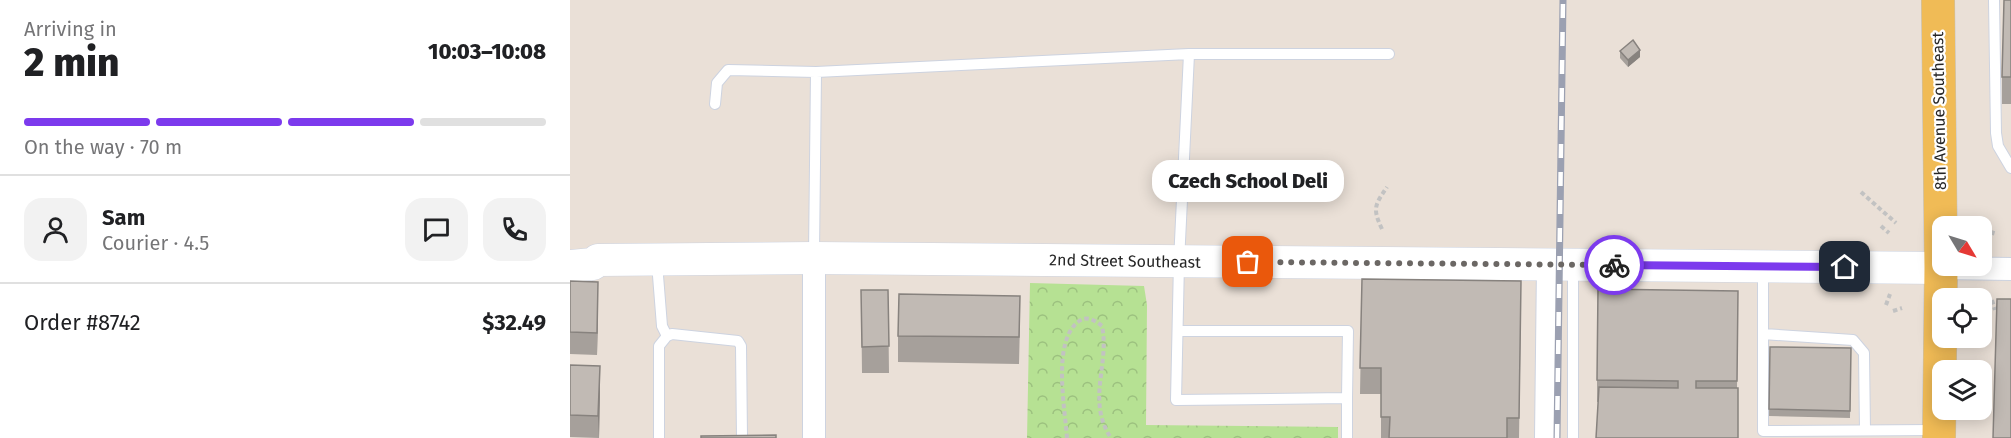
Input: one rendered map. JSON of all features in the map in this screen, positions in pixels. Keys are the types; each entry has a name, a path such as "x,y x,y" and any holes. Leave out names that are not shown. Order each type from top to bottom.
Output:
{"main road":[{"name":"8th Avenue Southeast","path":"1938,0 1940,216"},
{"name":"8th Avenue Southeast","path":"1939,434 1941,276"}],"street":[{"name":"2nd Street Southeast","path":"579,260 814,258 1932,268"},
{"path":"813,438 814,258"},
{"path":"1546,438 1547,304 1560,265"},
{"name":"2nd Street Southeast","path":"1992,269 2011,269"}],"lane":[{"path":"1994,0 1996,133 1998,146 2011,168"},
{"path":"1189,54 1179,262 1176,400 1347,398"},
{"path":"715,104 717,83 728,70 816,72 1189,54 1389,54"},
{"path":"814,258 816,72"},
{"path":"657,260 662,326 667,336"},
{"path":"1560,265 1572,438"},
{"path":"1762,267 1763,431 1865,430 1878,434 1939,434"},
{"path":"1178,331 1348,331 1347,438"},
{"path":"659,438 659,346 667,336 672,334 738,341 741,346 742,438"},
{"path":"1763,334 1853,340 1864,353 1865,430"}],"path":[{"path":"1382,229 1374,213 1387,187"},
{"path":"1861,192 1896,223"},
{"path":"1881,226 1889,233"},
{"path":"1992,235 1994,228"},
{"path":"1886,304 1890,294"},
{"path":"1992,300 1995,310"},
{"path":"1893,311 1902,308"},
{"path":"1067,438 1062,380 1063,357 1070,328 1081,319 1094,319 1102,326 1106,340 1098,403 1111,438"}],"green space":[{"path":"1030,283 1144,286 1147,305 1146,425 1338,427 1338,438 1027,438"}],"building":[{"path":"2004,0 2011,0 2011,77 2002,77"},
{"path":"1633,40 1640,50 1628,60 1620,51"},
{"path":"1362,279 1521,281 1519,418 1507,418 1507,438 1389,438 1390,417 1381,417 1381,368 1360,368"},
{"path":"570,281 598,282 597,333 570,332"},
{"path":"1598,289 1738,291 1737,381 1696,381 1696,388 1738,388 1738,438 1596,438 1599,387 1678,388 1678,381 1597,380"},
{"path":"861,290 888,290 889,346 862,347"},
{"path":"899,294 1020,296 1019,337 898,336"},
{"path":"1997,299 2011,299 2011,438 1993,438"},
{"path":"1770,347 1851,348 1850,411 1769,409"},
{"path":"570,365 600,366 598,416 570,415"},
{"path":"776,435 776,438 701,438 701,436"}],"railway":[{"path":"1557,438 1563,0"}],"way so far":[{"path":"1248,262 1614,265"}],"place":[{"name":"Czech School Deli","path":"1248,262"}],"route":[{"path":"1614,265 1845,267"}]}
